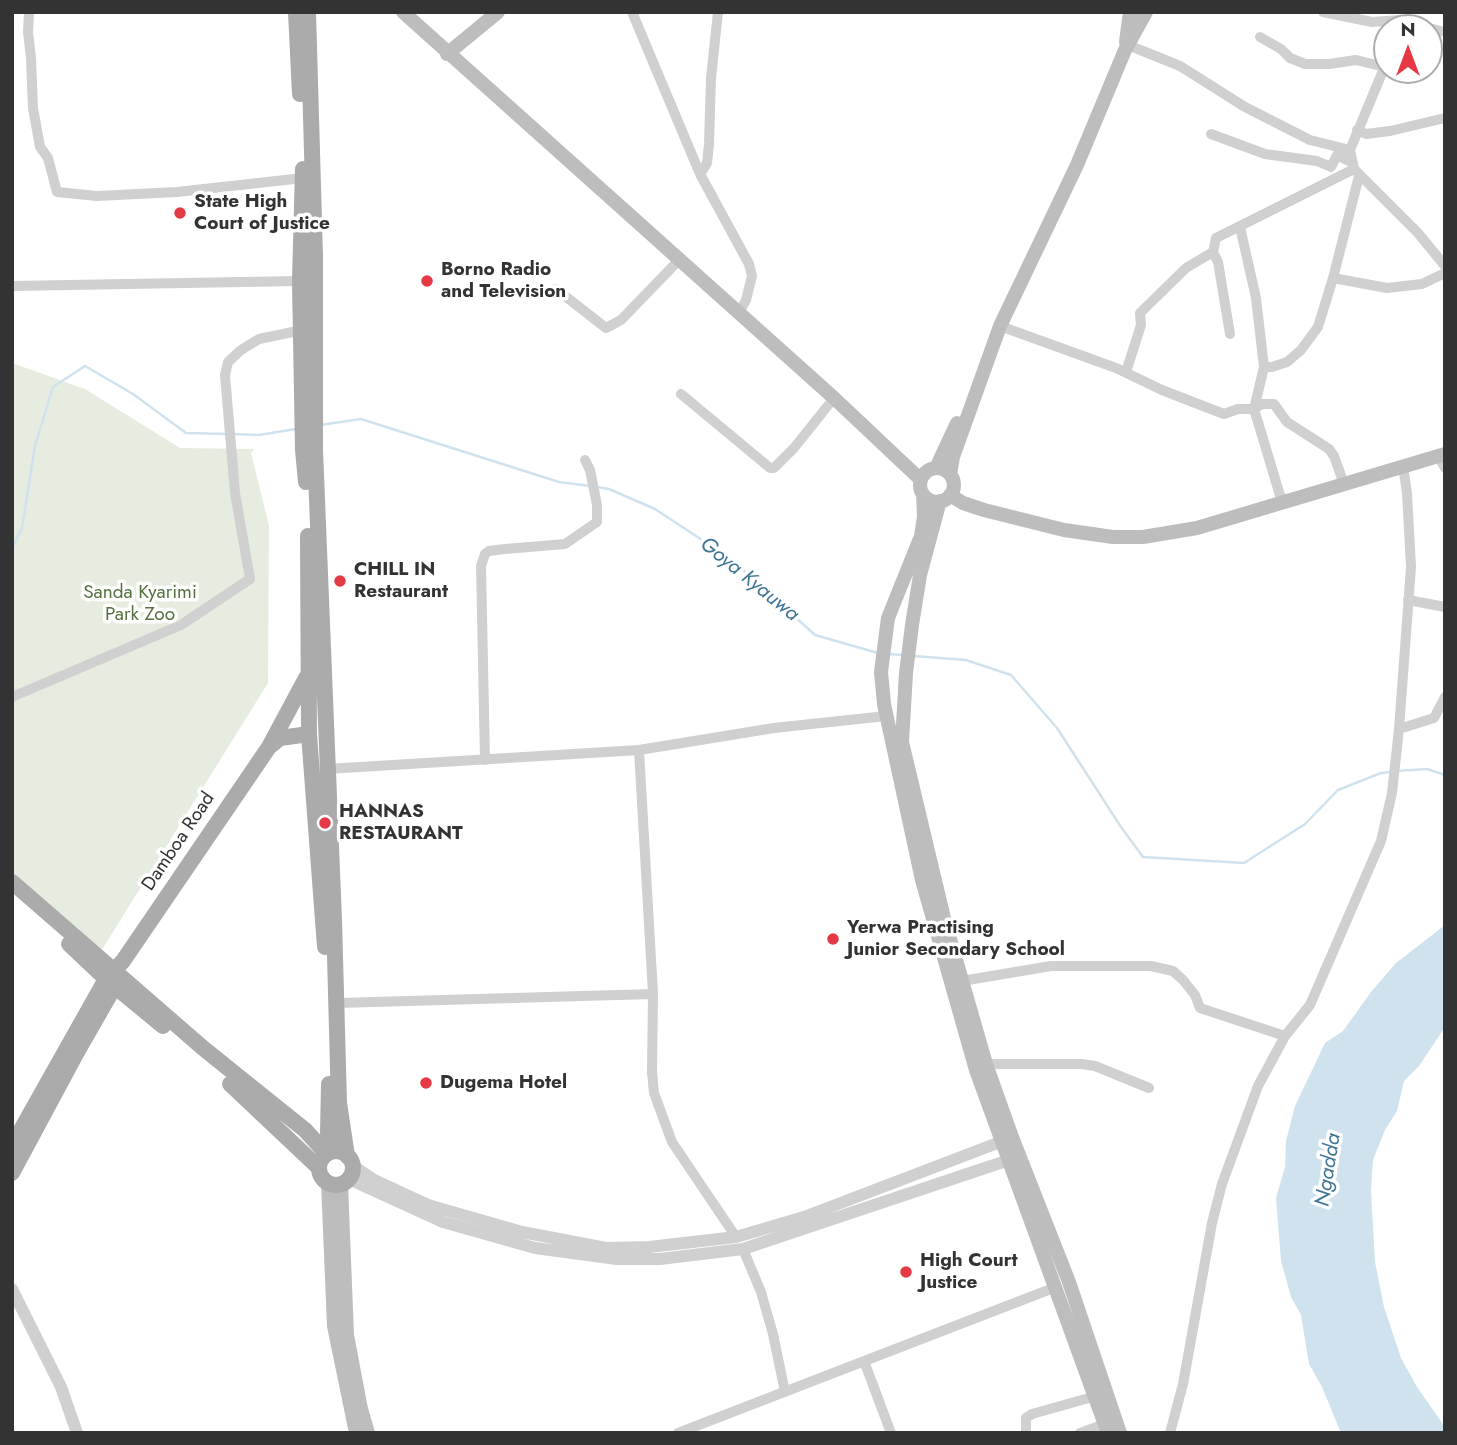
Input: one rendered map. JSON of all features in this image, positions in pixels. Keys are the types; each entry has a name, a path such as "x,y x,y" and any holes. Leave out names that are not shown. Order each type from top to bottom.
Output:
{"main road":[{"path":"296,12 303,178 300,281 302,330 308,367"},
{"path":"308,12 315,256 308,367 309,734 327,976 330,1074 328,1120 339,1168 347,1335 368,1433"},
{"path":"403,12 881,440 962,503 1064,530 1113,537 1143,537 1197,528 1404,466 1443,459"},
{"path":"447,54 498,12"},
{"path":"1126,48 1130,12"},
{"path":"1120,1433 1069,1282 976,1069 909,826 886,716 881,672 888,618 921,536 924,517 937,484 953,457 1000,326 1077,166 1126,48 1146,12"},
{"path":"309,450 338,1003 339,1168 334,1326 356,1433"},
{"path":"937,484 912,625 902,741 944,918 1007,1139"},
{"name":"Damboa Road","path":"12,1146 116,974 269,747 307,676"},
{"path":"269,747 281,738 309,734"},
{"path":"12,883 203,1048 305,1130 339,1168"},
{"path":"12,893 116,974 319,1168 323,1157 339,1168"},
{"name":"Damboa Road","path":"12,1172 116,974"},
{"path":"305,1130 323,1128 328,1120"},
{"path":"1015,1158 1056,1287 1107,1428"}],"street":[{"path":"29,12 33,108 40,147 48,158 57,192 97,195 177,192 303,178"},
{"path":"632,12 700,174 752,276 746,300 738,313"},
{"path":"700,174 707,163 718,12"},
{"path":"1323,12 1373,22"},
{"path":"1260,37 1281,49 1290,58 1305,64 1356,60 1373,62"},
{"path":"1126,48 1180,66 1245,107 1310,140 1350,150"},
{"path":"1264,367 1287,362 1301,350 1318,327 1333,278 1355,169 1350,150 1377,84"},
{"path":"1357,130 1366,134 1390,131 1445,118"},
{"path":"1211,134 1265,154 1317,161 1331,167 1337,155 1355,169 1418,233 1445,266"},
{"path":"1230,334 1218,262 1213,252 1216,239 1355,169"},
{"path":"1241,227 1256,298 1264,367 1254,409 1282,502"},
{"path":"1126,372 1141,326 1140,313 1186,268 1213,252"},
{"path":"556,289 606,328 621,320 679,260"},
{"path":"1333,278 1388,288 1422,284 1445,272"},
{"path":"12,286 300,281"},
{"path":"1000,326 1126,372 1162,390 1224,414 1238,409 1254,409 1262,404 1274,404 1287,422 1329,449 1344,484"},
{"path":"12,697 181,625 250,579 235,494 225,375 228,362 241,350 259,340 302,330"},
{"path":"681,394 770,468 774,468 794,448 834,398"},
{"path":"485,760 481,566 485,554 489,551 565,544 597,522 597,505 588,465"},
{"path":"1170,1433 1183,1384 1212,1223 1223,1184 1258,1086 1285,1036 1310,1004 1381,841 1392,793 1399,729 1411,554 1404,466"},
{"path":"1408,600 1445,607"},
{"path":"1399,729 1434,718 1445,697"},
{"path":"327,769 639,750 774,728 886,716"},
{"path":"639,750 653,995 654,1093 672,1143 736,1237"},
{"path":"962,981 1051,966 1151,967 1173,971 1195,995 1200,1008 1285,1036"},
{"path":"338,1003 653,995"},
{"path":"986,1064 1096,1066 1149,1088"},
{"path":"339,1168 374,1180 428,1205 522,1232 606,1248 649,1247 736,1237 804,1217 1007,1139"},
{"path":"339,1168 443,1222 535,1248 617,1259 660,1259 743,1250 1015,1158"},
{"path":"743,1250 761,1292 785,1392"},
{"path":"678,1433 1056,1287"},
{"path":"12,1289 61,1387 77,1433"},
{"path":"863,1360 891,1433"},
{"path":"1026,1433 1026,1418 1032,1414 1096,1396"},
{"path":"1080,1433 1107,1428"}],"green space":[{"name":"Sanda Kyarimi Park Zoo","path":"12,363 85,389 180,448 254,449 251,453 269,526 268,683 98,956 12,878"}],"water":[{"name":"Ngadda","path":"1445,925 1445,1027 1419,1066 1404,1081 1397,1111 1385,1130 1373,1160 1371,1191 1375,1262 1384,1307 1401,1358 1417,1387 1445,1427 1445,1433 1341,1433 1322,1387 1309,1364 1301,1315 1291,1297 1281,1261 1276,1198 1285,1167 1286,1141 1295,1106 1325,1043 1343,1031 1396,963"}],"waterway":[{"name":"Goya Kyauwa","path":"12,548 22,528 35,446 53,387 85,366 133,394 186,433 227,434"},
{"name":"Goya Kyauwa","path":"320,425 361,419 559,482 590,486"},
{"name":"Goya Kyauwa","path":"233,434 259,435 296,429"},
{"name":"Goya Kyauwa","path":"597,487 609,489 655,509 731,559 815,635 878,653"},
{"name":"Goya Kyauwa","path":"888,654 903,655"},
{"name":"Goya Kyauwa","path":"913,656 966,660 1011,675 1057,728 1143,857 1244,863 1305,824 1338,790 1390,772"},
{"name":"Goya Kyauwa","path":"1396,771 1427,769 1445,775"}],"place":[{"name":"State High Court of Justice","path":"180,213"},
{"name":"Borno Radio and Television","path":"427,281"},
{"name":"CHILL IN Restaurant","path":"340,581"},
{"name":"HANNAS RESTAURANT","path":"325,823"},
{"name":"Yerwa Practising Junior Secondary School","path":"833,939"},
{"name":"Dugema Hotel","path":"426,1083"},
{"name":"High Court Justice","path":"906,1272"}]}
